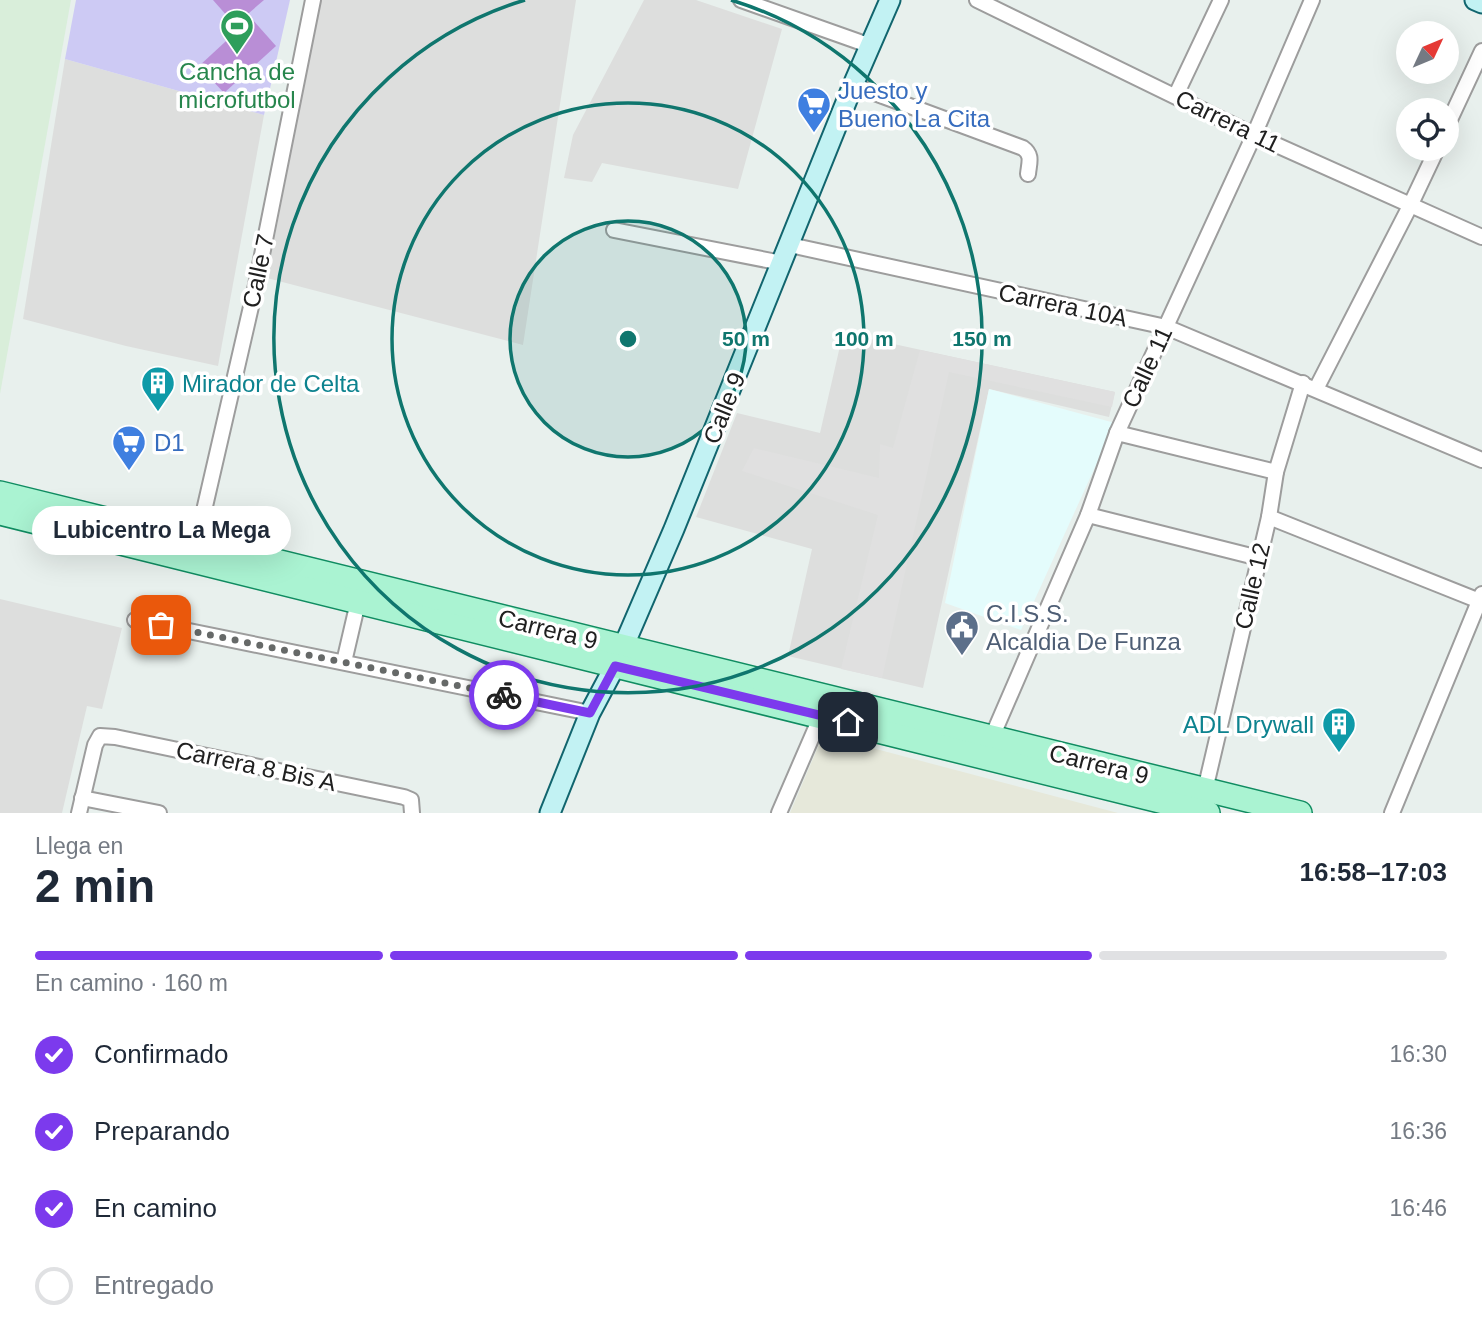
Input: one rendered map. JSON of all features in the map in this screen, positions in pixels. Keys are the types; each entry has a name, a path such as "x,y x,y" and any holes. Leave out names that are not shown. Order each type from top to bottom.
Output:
{"main road":[{"name":"Calle 9","path":"550,813 590,713 619,657 703,461 853,85 890,0"},
{"path":"1475,0 1482,3"},
{"name":"Carrera 9","path":"0,493 197,541 619,657 821,716 1208,813"},
{"name":"Carrera 9","path":"0,513 359,602 992,737 1300,813"}],"street":[{"name":"Calle 7","path":"197,541 256,285 313,0"},
{"path":"741,0 871,46"},
{"name":"Carrera 11","path":"977,0 1254,135 1482,237"},
{"path":"1176,95 1221,0"},
{"name":"Calle 11","path":"992,737 1087,515 1117,433 1254,135 1312,0"},
{"path":"1459,100 1482,51"},
{"path":"853,85 1023,149 1030,158 1028,174"},
{"name":"Calle 12","path":"1205,790 1269,517 1276,472 1309,386 1410,206 1431,161"},
{"name":"Carrera 10A","path":"614,230 786,254 1166,327 1482,460"},
{"path":"1117,433 1276,472"},
{"path":"1087,515 1259,558"},
{"path":"1269,517 1481,599 1392,813"},
{"path":"344,662 359,602"},
{"path":"135,620 590,713"},
{"path":"779,813 821,716"},
{"name":"Carrera 8 Bis A","path":"82,798 100,736 141,742 412,807"},
{"path":"79,813 82,798 159,813"}],"shaded area":[{"path":"0,0 71,0 0,394"},
{"path":"76,0 290,0 264,115 65,59"},
{"path":"213,0 264,0 235,25"},
{"path":"320,0 576,0 523,345 267,278"},
{"path":"644,0 696,0 782,29 738,189 602,163 592,182 564,178 573,135"},
{"name":"Cancha de microfutbol","path":"251,18 276,46 224,93 199,66"},
{"path":"65,59 264,115 218,366 126,346 23,319"},
{"path":"843,333 1115,392 1109,417 989,389 923,688 788,656 812,549 696,517 737,413 820,433"},
{"path":"920,350 1115,392 1112,407 949,372 882,678 841,669 878,515 742,471 754,448 879,478 880,444 893,448"},
{"path":"989,389 1115,423 1021,630 945,603"},
{"path":"0,599 122,628 102,709 87,706 62,813 0,813"},
{"path":"823,735 1118,813 790,813"}],"way so far":[{"path":"161,625 504,695"}],"place":[{"name":"Cancha de microfutbol","path":"237,56"},
{"name":"Juesto y Bueno La Cita","path":"814,134"},
{"name":"Mirador de Celta","path":"158,413"},
{"name":"D1","path":"129,472"},
{"name":"Lubicentro La Mega","path":"161,625"},
{"name":"C.I.S.S. Alcaldia De Funza","path":"962,657"},
{"name":"ADL Drywall","path":"1339,754"}],"route":[{"path":"504,695 590,713 615,666 848,722"}]}
